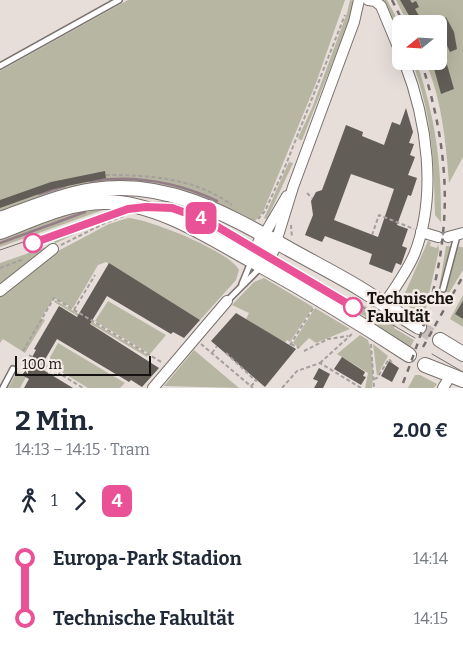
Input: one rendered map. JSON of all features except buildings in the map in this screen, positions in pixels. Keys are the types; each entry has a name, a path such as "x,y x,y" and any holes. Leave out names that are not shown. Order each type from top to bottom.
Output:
{"main road":[{"path":"0,219 76,194 95,190 136,188 180,196 197,202 270,239 384,304 419,327"},
{"path":"0,232 75,206 104,202 116,203 179,220 257,263 409,355"},
{"path":"257,263 270,239"},
{"path":"440,340 463,354"},
{"path":"425,365 452,382"}],"street":[{"path":"270,239 293,187 354,22 358,0"},
{"path":"368,0 375,1 381,6 392,32"},
{"path":"384,304 408,266 420,232 426,188 426,148 419,109 407,70"},
{"path":"420,232 452,236"},
{"path":"0,291 53,249"},
{"path":"153,388 167,365 195,339 227,301"}],"lane":[{"path":"0,66 119,0"},
{"path":"442,289 452,236"},
{"path":"227,301 240,287 257,263"},
{"path":"240,287 257,263"},
{"path":"2,388 13,370"}],"path":[{"path":"257,220 265,212 282,172 346,10"},
{"path":"106,175 146,176 191,184"},
{"path":"308,193 312,198"},
{"path":"53,249 112,220 129,215"},
{"path":"372,235 379,215 420,232"},
{"path":"0,268 30,257"},
{"path":"74,310 95,275"},
{"path":"22,351 54,298 167,365"},
{"path":"299,348 290,345 315,305"},
{"path":"282,388 298,371 320,363 355,328"},
{"path":"304,351 328,340 348,336"},
{"path":"195,339 252,387 256,380 226,353"},
{"path":"371,339 374,388"},
{"path":"212,353 217,346"},
{"path":"28,355 83,388"},
{"path":"374,379 377,378 389,359 393,364"},
{"path":"320,363 361,388"}],"green space":[{"path":"128,0 345,0 316,83 263,212 253,223 159,186 0,213 0,71"},
{"path":"350,0 354,1 349,21 302,140 300,140 298,138 312,108"},
{"path":"383,0 387,0 395,15 392,15 392,18"},
{"path":"396,0 463,0 463,157 449,183 445,137 436,90 429,70 448,70 448,15 404,15"},
{"path":"415,70 419,70 433,120 439,160 441,222 435,215 431,137"},
{"path":"289,162 293,163 267,219 264,218"},
{"path":"111,207 0,247 0,237 74,211"},
{"path":"128,218 170,230 221,254 239,270 236,280 200,320 106,262 98,265 73,308 54,298 41,318 45,320 25,353 3,339 0,343 0,263 55,244 53,237 104,220 56,243 58,251 109,224"},
{"path":"428,241 431,242 430,246 437,248 438,244 439,250 424,316 401,302"},
{"path":"446,246 463,247 463,270 449,293 439,289"},
{"path":"264,278 313,307 290,342 287,340 285,343 246,319 249,313 232,305 254,282"},
{"path":"463,295 463,327 450,319"},
{"path":"55,300 148,355 147,357 54,302"},
{"path":"108,301 166,335 150,354 95,321"},
{"path":"363,305 370,309 372,306 396,323 394,328 414,340 410,348 364,320 365,316 358,313"},
{"path":"315,308 350,329 316,343 309,338 299,348 293,343"},
{"path":"360,335 368,340 370,346 373,364 372,388 365,388 368,373 337,354"},
{"path":"58,343 125,383 120,388 88,388 47,363"},
{"path":"373,344 388,356 377,376"},
{"path":"194,350 239,388 164,386"},
{"path":"17,372 26,377 20,388 8,388"},
{"path":"415,375 420,375 437,384 434,388 408,388"}],"waterway":[{"path":"90,181 123,179 155,182 186,189 217,201"},
{"path":"39,194 65,186"},
{"path":"0,243 85,212"}],"tunnel":[{"path":"419,327 440,340"}],"tram line":[{"path":"0,250 137,203 167,202 202,213 415,338"},
{"name":"4","path":"33,243 128,209 156,206 172,208 206,220 353,307"},
{"path":"432,354 463,372"}],"railway":[{"path":"392,0 400,15"},
{"path":"403,383 419,341 431,300 439,262 444,223 445,185 441,146 423,70"},
{"path":"423,347 463,276"}],"place":[{"name":"Technische Fakultät","path":"353,307"}]}
